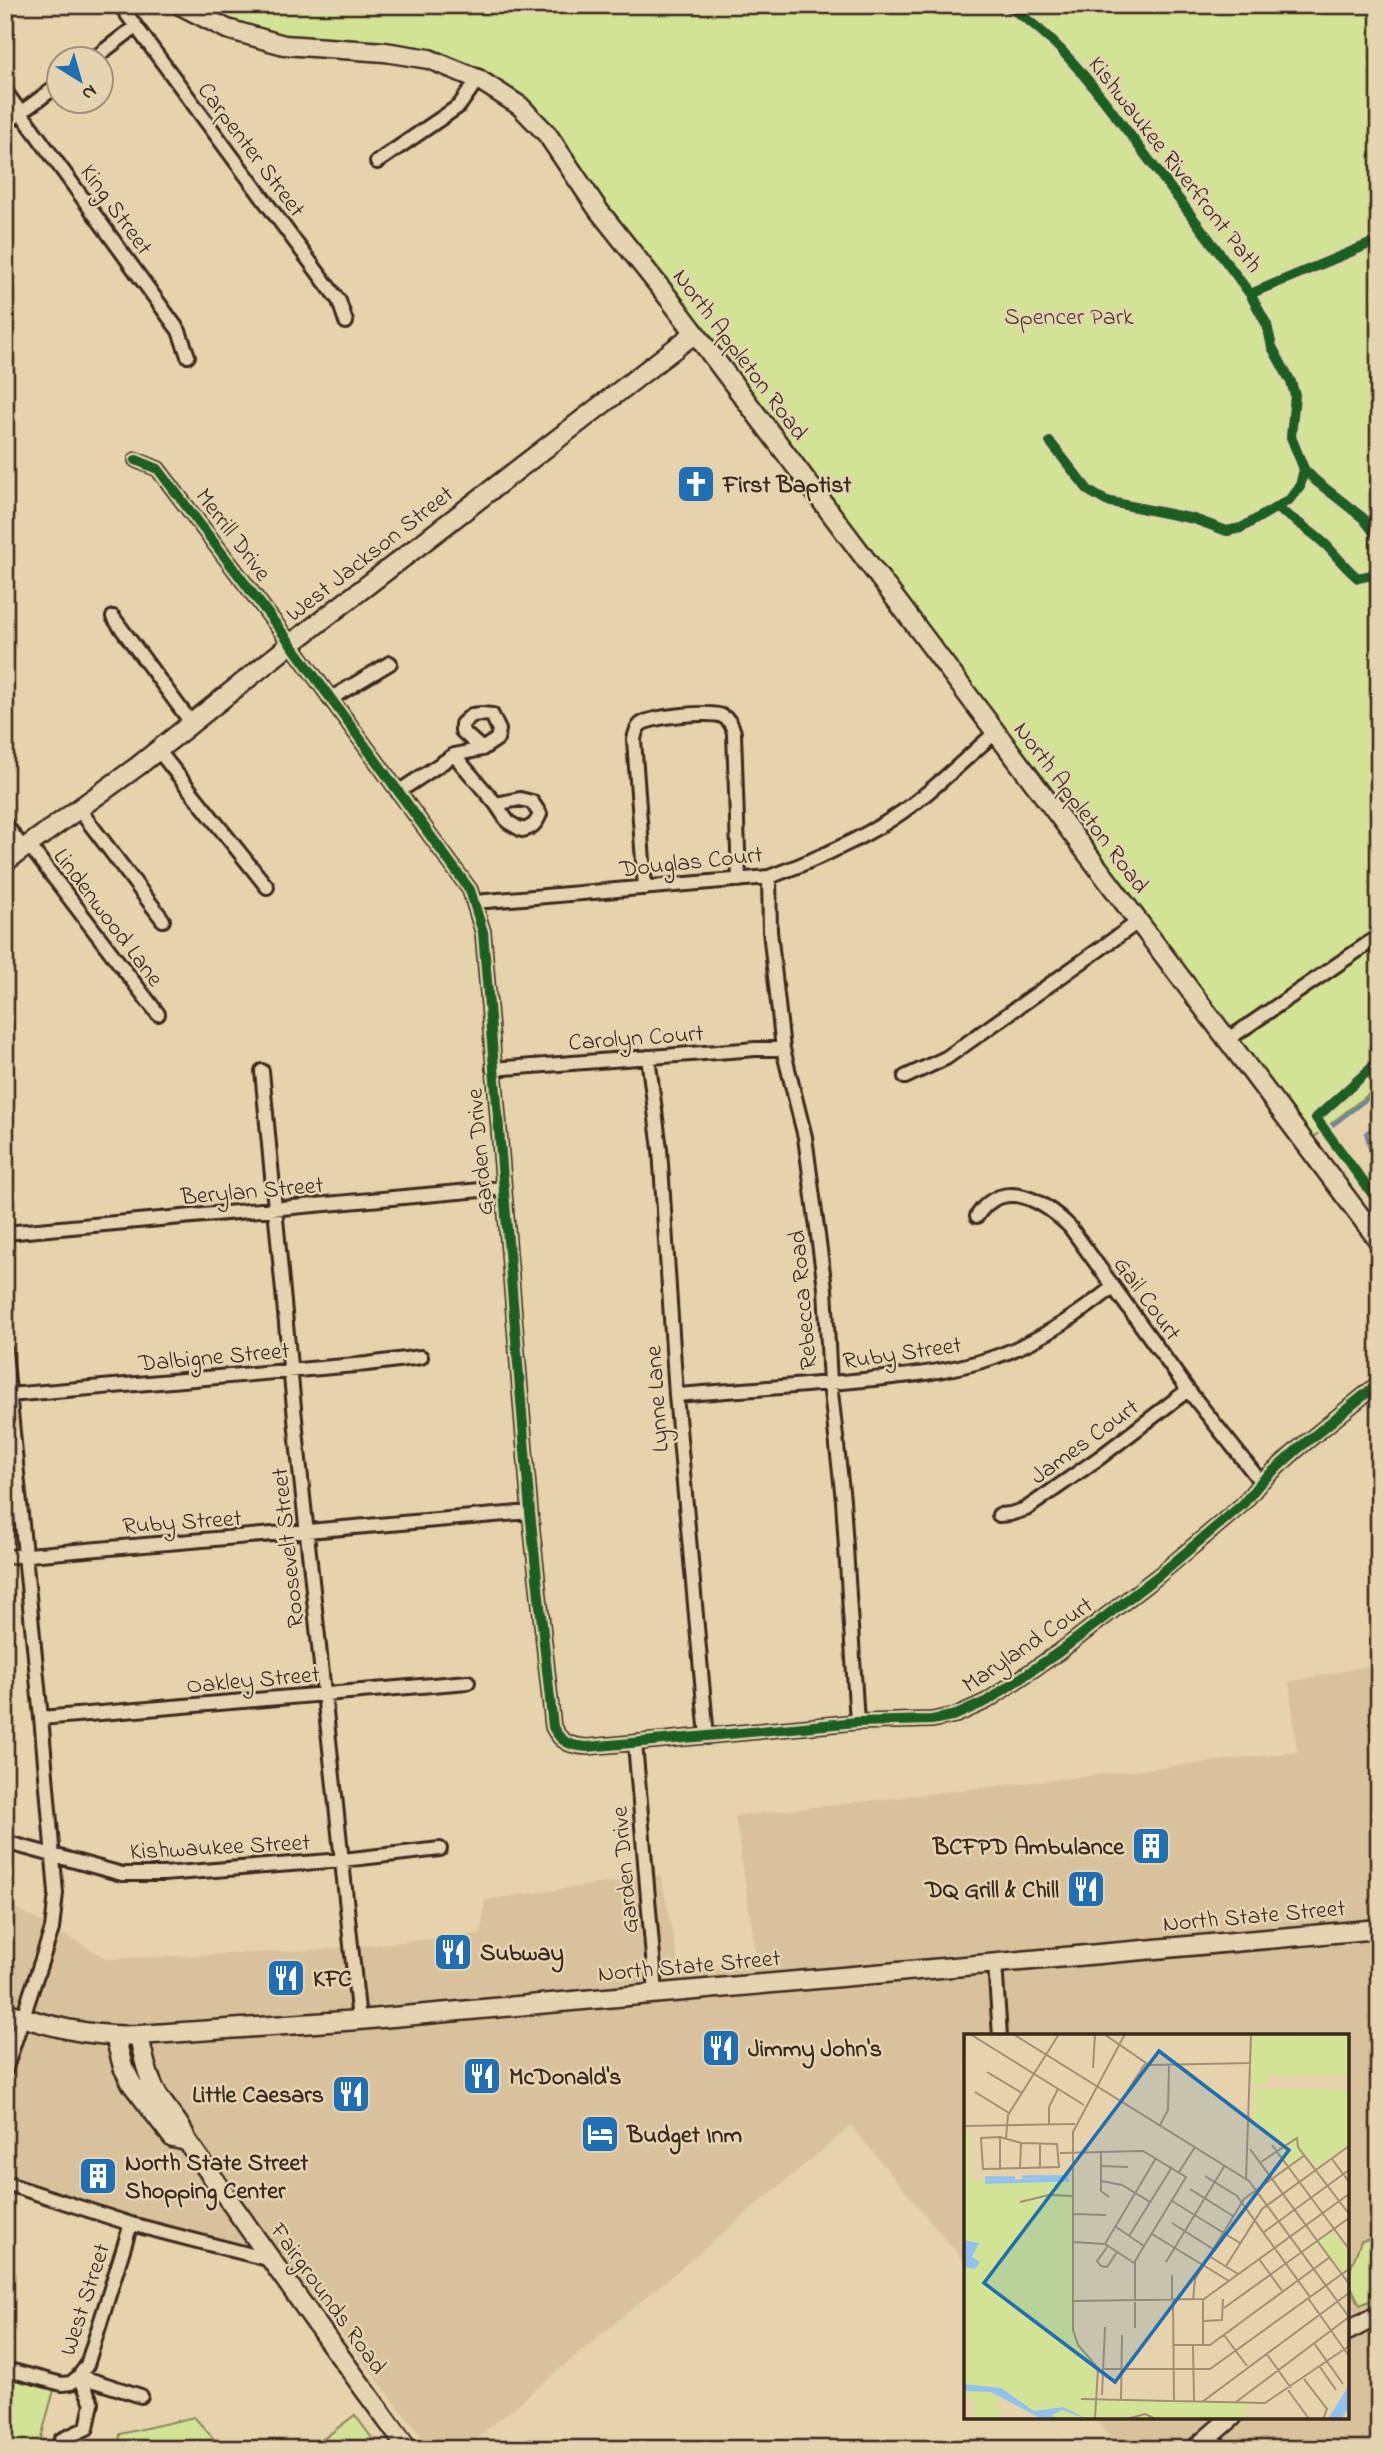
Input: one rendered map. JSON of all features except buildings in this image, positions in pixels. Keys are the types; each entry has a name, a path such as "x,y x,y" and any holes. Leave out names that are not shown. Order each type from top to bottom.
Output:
{"main road":[{"name":"North Appleton Road","path":"180,5 227,29 284,45 385,51 429,59 478,79 520,106 547,134 599,211 695,333 1379,1241"},
{"name":"West Jackson Street","path":"5,862 192,724 291,644 695,333"},
{"name":"North State Street","path":"13,2015 80,2032 115,2036 139,2035 359,2020 1379,1929"},
{"name":"Fairgrounds Road","path":"139,2035 151,2081 168,2110 182,2127 187,2141 408,2449"},
{"name":"Fairgrounds Road","path":"115,2036 120,2060 132,2084 173,2138 187,2141"},
{"path":"1349,2330 1379,2315"},
{"path":"1195,2449 1230,2419"}],"street":[{"name":"Carpenter Street","path":"120,5 339,301 346,322"},
{"path":"110,46 135,27"},
{"path":"377,162 458,106 478,79"},
{"name":"King Street","path":"5,91 178,331 188,356"},
{"path":"5,124 46,93"},
{"name":"Merrill Drive","path":"136,460 158,469 291,644"},
{"path":"113,617 192,724"},
{"name":"Garden Drive","path":"291,644 470,890 483,932 530,1512 551,1716"},
{"path":"330,699 390,663"},
{"path":"645,888 634,740 641,723 681,716 717,714 725,717 732,725 739,880"},
{"name":"Douglas Court","path":"475,902 769,877 812,861 883,824 995,733"},
{"path":"398,792 454,755 482,749"},
{"path":"158,750 267,887"},
{"path":"454,755 496,804"},
{"path":"78,808 163,920"},
{"name":"Lindenwood Lane","path":"5,824 158,1014"},
{"name":"Rebecca Road","path":"769,877 770,931 783,1049 805,1137 825,1288 830,1383 843,1500 858,1723"},
{"name":"North Appleton Road","path":"905,1077 946,1058 1138,922"},
{"path":"1227,1040 1379,936"},
{"name":"Carolyn Court","path":"493,1069 783,1049"},
{"name":"Lynne Lane","path":"648,1057 660,1149 676,1395 707,1737"},
{"name":"Roosevelt Street","path":"262,1071 306,1532 359,2020"},
{"name":"Berylan Street","path":"5,1233 503,1188"},
{"name":"Gail Court","path":"977,1216 983,1207 995,1198 1009,1194 1040,1204 1070,1227 1188,1390 1261,1482"},
{"name":"Ruby Street","path":"676,1395 952,1370 991,1359 1028,1343 1061,1325 1113,1287"},
{"path":"5,1351 54,1857 55,1914 40,1968 13,2015 5,2071"},
{"name":"Dalbigne Street","path":"9,1395 421,1357"},
{"name":"Maryland Court","path":"551,1716 558,1737 576,1747 858,1723 932,1720 956,1715 987,1701 1059,1652 1157,1576 1243,1504 1261,1482 1379,1383"},
{"name":"James Court","path":"999,1515 1026,1509 1099,1458 1188,1390"},
{"name":"Ruby Street","path":"5,1557 530,1512"},
{"name":"Oakley Street","path":"41,1718 468,1682"},
{"name":"Garden Drive","path":"635,1743 656,1993"},
{"name":"Kishwaukee Street","path":"5,1842 122,1874 163,1874 343,1860 440,1849"},
{"path":"995,1963 1000,2034"},
{"path":"5,2183 131,2224 271,2260"},
{"name":"West Street","path":"57,2449 61,2440 87,2428 92,2403 79,2376 87,2365 131,2224"},
{"path":"5,2368 62,2384 71,2383 79,2376 141,2396"}],"shaded area":[{"path":"1379,1664 1379,2449 1119,2449 1095,2419 1349,2419 1349,2034 964,2034 964,2262 851,2126 464,2449 431,2449 293,2271 5,2177 5,1902 108,1959 317,1950 481,1934 485,1900 661,1875 680,1972 757,1961 735,1816 1297,1752 1289,1682"}],"green space":[{"name":"Spencer Park","path":"180,5 1379,5 1379,1086 1306,1143 547,134 478,79 284,37 227,29"},
{"path":"1379,2237 1379,2297 1360,2305 1349,2282 1349,2273 1361,2241"},
{"path":"5,2371 55,2386 38,2449 5,2449"},
{"path":"355,2415 380,2449 310,2449"},
{"path":"194,2417 223,2449 119,2449 120,2434"}],"waterway":[{"path":"1333,1125 1379,1090"},
{"path":"1377,1177 1366,1133 1379,1123"}],"cycle path":[{"name":"Kishwaukee Riverfront Path","path":"1004,5 1043,32 1079,69 1250,294 1267,325 1272,347 1291,382 1295,395 1291,437 1304,469 1300,486 1289,500 1241,528 1227,531 1194,519 1106,501 1089,491 1050,442"},
{"path":"1250,294 1379,240"},
{"path":"136,460 158,469 291,644 470,890 483,932 530,1512 553,1727 563,1740 588,1747 857,1722 932,1720 956,1715 987,1701 1059,1652 1158,1576 1243,1504 1261,1482 1299,1448 1379,1383"},
{"path":"1304,469 1363,518 1379,539"},
{"path":"1276,508 1320,540 1358,578 1379,571"},
{"path":"1379,1061 1316,1118 1379,1203"}],"place":[{"name":"First Baptist","path":"696,484"},
{"name":"BCFPD Ambulance","path":"1151,1846"},
{"name":"DQ Grill & Chill","path":"1086,1889"},
{"name":"Subway","path":"453,1952"},
{"name":"KFC","path":"286,1978"},
{"name":"Jimmy John's","path":"721,2048"},
{"name":"McDonald's","path":"482,2076"},
{"name":"Little Caesars","path":"351,2094"},
{"name":"Budget Inm","path":"600,2134"},
{"name":"North State Street Shopping Center","path":"98,2176"}]}
